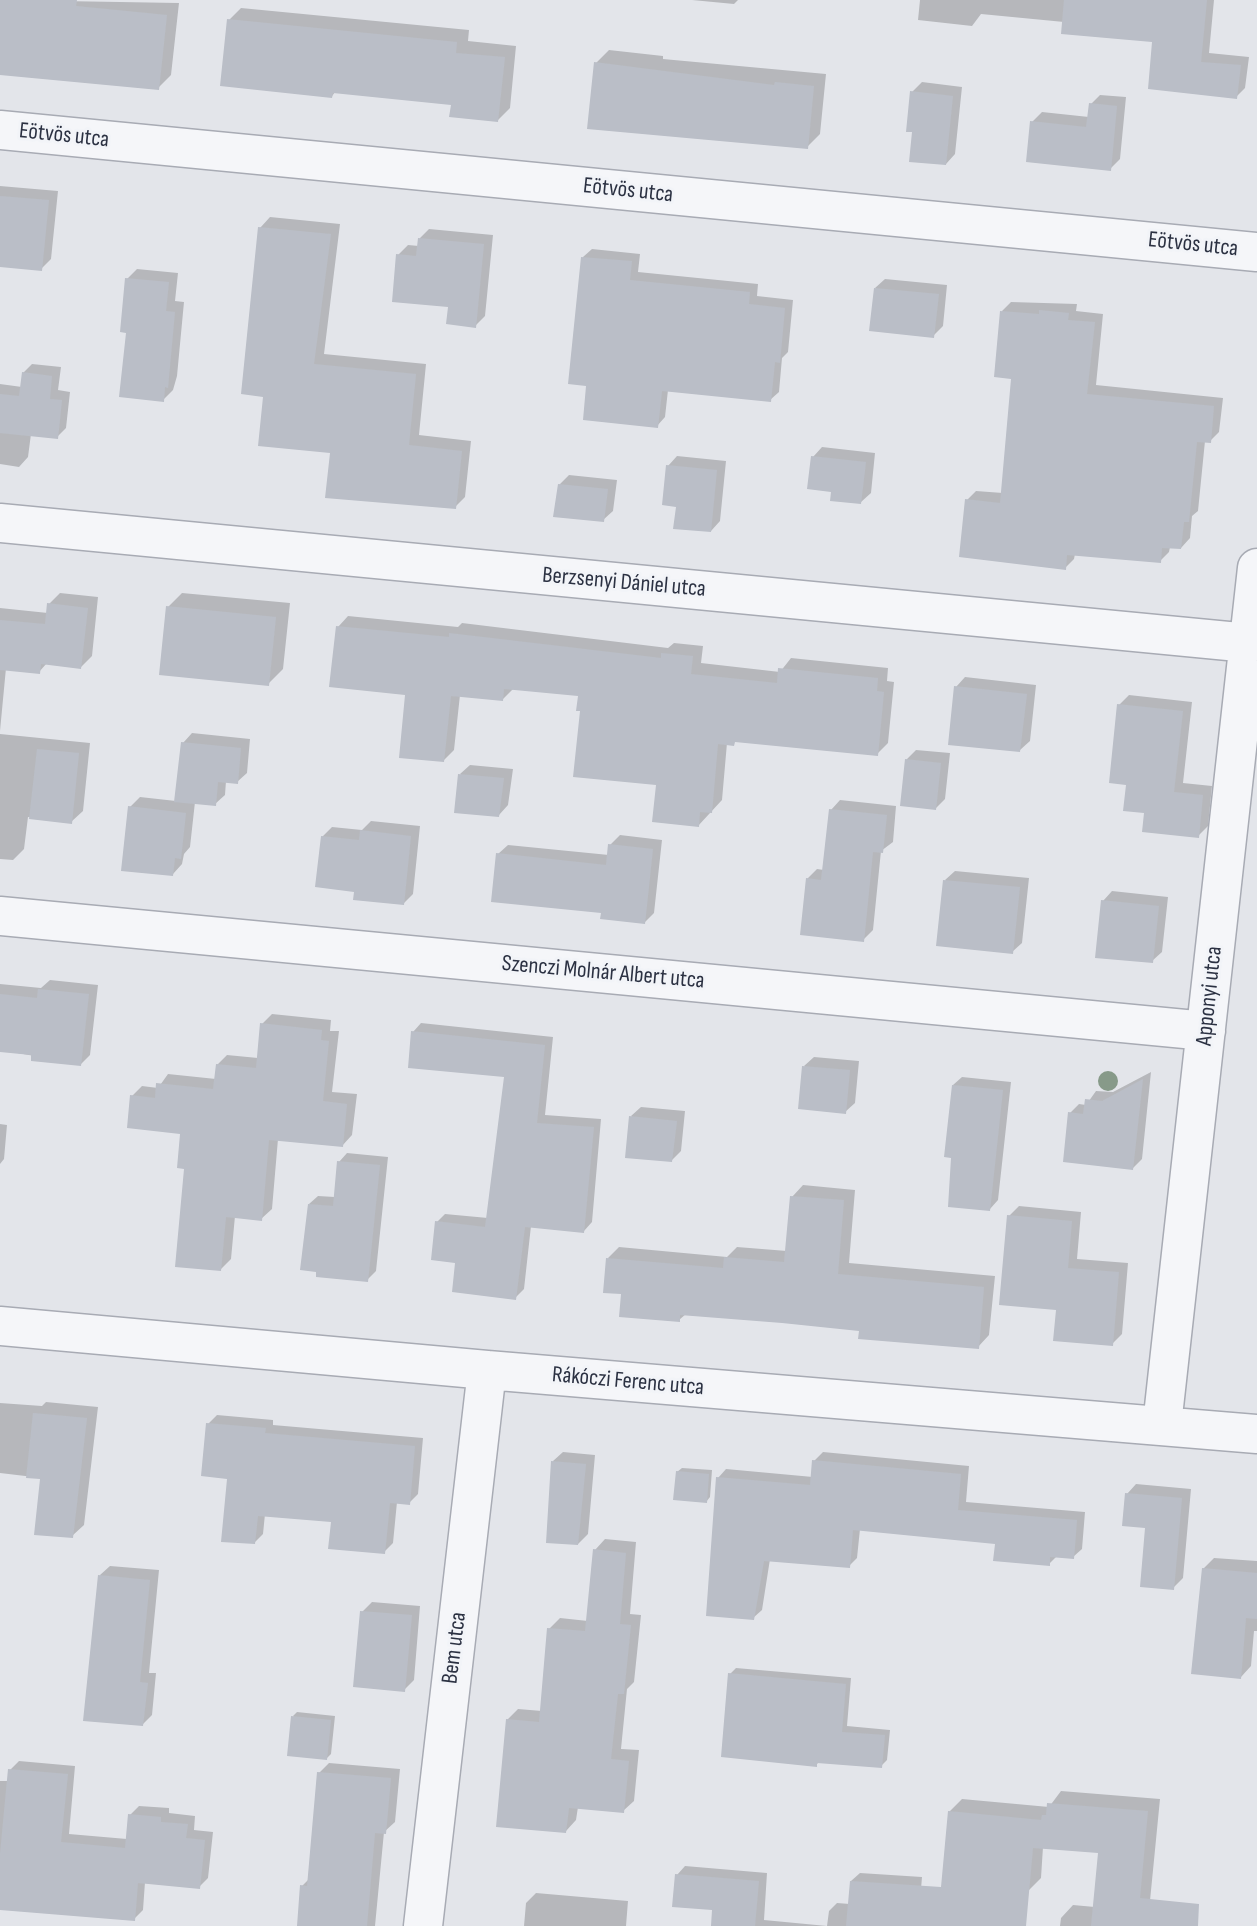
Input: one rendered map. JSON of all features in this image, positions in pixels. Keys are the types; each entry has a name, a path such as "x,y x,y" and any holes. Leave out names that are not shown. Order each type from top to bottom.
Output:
{"street":[{"name":"Eötvös utca","path":"0,130 1257,252"},
{"name":"Berzsenyi Dániel utca","path":"0,523 1249,643"},
{"name":"Apponyi utca","path":"1162,1425 1206,1031 1246,766 1249,643 1257,568"},
{"name":"Szenczi Molnár Albert utca","path":"0,916 1206,1031"},
{"name":"Rákóczi Ferenc utca","path":"0,1326 487,1370 1257,1434"},
{"name":"Bem utca","path":"422,1926 487,1370"}],"building":[{"path":"0,0 77,0 76,6 167,15 159,90 0,75"},
{"path":"1064,0 1207,0 1201,62 1241,65 1237,99 1148,89 1152,42 1061,34"},
{"path":"227,19 457,42 456,53 505,57 498,122 449,117 451,105 333,93 332,98 220,86"},
{"path":"594,62 774,85 775,82 814,86 808,149 587,129"},
{"path":"910,91 953,96 946,165 909,162 912,132 906,132"},
{"path":"1089,103 1117,106 1111,171 1026,162 1030,121 1086,127"},
{"path":"0,196 49,200 42,271 0,267"},
{"path":"258,227 331,234 314,364 416,374 409,445 462,451 456,509 325,498 330,453 258,446 263,397 241,394"},
{"path":"418,238 484,244 476,328 446,324 448,307 392,302 396,254 416,256"},
{"path":"581,257 632,261 630,280 750,292 749,304 785,308 780,363 775,362 771,402 662,391 658,428 583,420 586,386 568,384"},
{"path":"125,278 169,282 166,311 175,312 168,388 165,387 164,402 119,397 126,333 120,332"},
{"path":"874,288 939,294 934,338 869,331"},
{"path":"1039,310 1069,313 1068,320 1095,322 1087,394 1214,406 1211,443 1197,442 1189,522 1184,522 1181,549 1162,548 1161,563 1067,555 1066,570 959,557 965,499 1000,503 1011,379 994,377 1000,311 1039,314"},
{"path":"22,372 52,376 50,399 62,400 58,439 0,433 0,394 19,396"},
{"path":"811,456 866,462 861,504 830,501 831,492 807,489"},
{"path":"666,465 717,470 711,532 673,529 676,507 662,505"},
{"path":"558,484 608,489 604,522 553,517"},
{"path":"47,603 88,608 81,669 41,664 40,674 0,670 0,620 45,624"},
{"path":"166,606 276,617 269,686 159,675"},
{"path":"336,626 449,637 449,633 661,658 661,653 693,656 691,674 777,683 778,668 878,678 877,691 884,692 878,756 735,742 734,746 718,744 712,813 700,812 699,827 652,822 656,785 573,777 580,711 576,711 578,696 504,689 503,701 451,696 444,762 399,758 405,695 329,687"},
{"path":"954,686 1027,694 1020,752 948,745"},
{"path":"1117,704 1183,711 1174,792 1203,795 1199,838 1142,832 1144,813 1123,811 1126,785 1109,783"},
{"path":"181,742 241,748 238,784 218,782 216,806 174,802"},
{"path":"37,749 79,753 72,824 29,819"},
{"path":"905,759 941,763 936,810 900,806"},
{"path":"458,774 504,778 499,817 454,813"},
{"path":"128,806 186,813 181,859 175,858 173,876 121,871"},
{"path":"829,809 887,815 883,853 873,852 864,942 800,935 806,878 821,880"},
{"path":"360,830 411,836 404,905 353,900 354,892 315,887 321,836 359,840"},
{"path":"608,844 653,849 645,924 600,919 601,913 491,902 496,853 606,865"},
{"path":"943,880 1020,887 1013,954 936,946"},
{"path":"1101,900 1159,906 1153,963 1095,958"},
{"path":"38,989 89,994 81,1066 31,1061 31,1055 0,1052 0,994 37,998"},
{"path":"260,1023 322,1030 321,1040 329,1041 323,1101 347,1104 343,1147 269,1140 262,1221 226,1217 221,1271 175,1267 184,1169 177,1168 180,1134 127,1128 130,1095 155,1098 156,1083 213,1089 216,1064 256,1068"},
{"path":"411,1031 545,1045 537,1123 594,1127 584,1233 525,1227 516,1300 452,1292 455,1263 431,1260 435,1221 485,1227 504,1077 408,1068"},
{"path":"802,1066 850,1070 846,1114 798,1109"},
{"path":"1143,1079 1133,1170 1063,1162 1068,1112 1083,1114 1085,1099 1102,1101"},
{"path":"952,1085 1003,1090 990,1211 948,1207 951,1158 944,1157"},
{"path":"629,1116 677,1121 672,1162 625,1158"},
{"path":"337,1161 380,1165 368,1282 316,1277 316,1272 300,1270 308,1204 333,1206"},
{"path":"790,1196 844,1200 838,1274 984,1287 979,1349 858,1339 859,1331 782,1323 680,1315 680,1322 619,1317 621,1294 603,1293 606,1258 723,1268 724,1257 784,1262"},
{"path":"1007,1215 1072,1221 1068,1268 1119,1272 1113,1346 1053,1341 1056,1310 999,1305"},
{"path":"33,1413 87,1418 73,1538 34,1535 40,1479 26,1478"},
{"path":"206,1423 266,1428 265,1433 415,1446 410,1505 390,1503 385,1554 328,1549 331,1522 258,1516 255,1544 221,1542 227,1479 201,1476"},
{"path":"812,1460 961,1474 958,1510 1077,1520 1074,1559 1050,1557 1050,1566 993,1561 995,1544 853,1530 850,1568 764,1561 754,1620 706,1616 716,1477 810,1485"},
{"path":"551,1461 586,1464 578,1545 546,1543"},
{"path":"676,1471 709,1474 707,1503 673,1500"},
{"path":"1125,1493 1182,1498 1174,1590 1140,1587 1145,1528 1122,1526"},
{"path":"593,1549 626,1553 620,1624 631,1625 624,1694 618,1694 611,1759 629,1761 624,1813 569,1808 566,1833 496,1827 506,1719 539,1722 547,1628 585,1631"},
{"path":"1202,1568 1257,1573 1257,1619 1246,1618 1241,1679 1191,1674"},
{"path":"98,1575 150,1580 140,1682 148,1683 143,1726 83,1721"},
{"path":"360,1611 412,1615 405,1692 353,1687"},
{"path":"728,1673 846,1684 842,1732 885,1735 882,1768 817,1763 817,1767 721,1757"},
{"path":"291,1716 331,1720 327,1760 287,1756"},
{"path":"8,1769 68,1774 61,1842 125,1848 128,1814 161,1817 161,1822 188,1824 186,1838 205,1840 200,1889 138,1883 135,1921 0,1910 0,1854"},
{"path":"317,1772 391,1778 386,1834 375,1833 367,1926 297,1926 300,1885 307,1886"},
{"path":"1047,1803 1148,1811 1140,1898 1199,1904 1198,1926 1091,1926 1098,1853 1033,1848 1026,1926 846,1926 850,1881 941,1887 948,1811 1041,1820 1042,1815 1046,1815"},
{"path":"675,1874 759,1881 755,1926 711,1926 712,1910 672,1907"}]}
